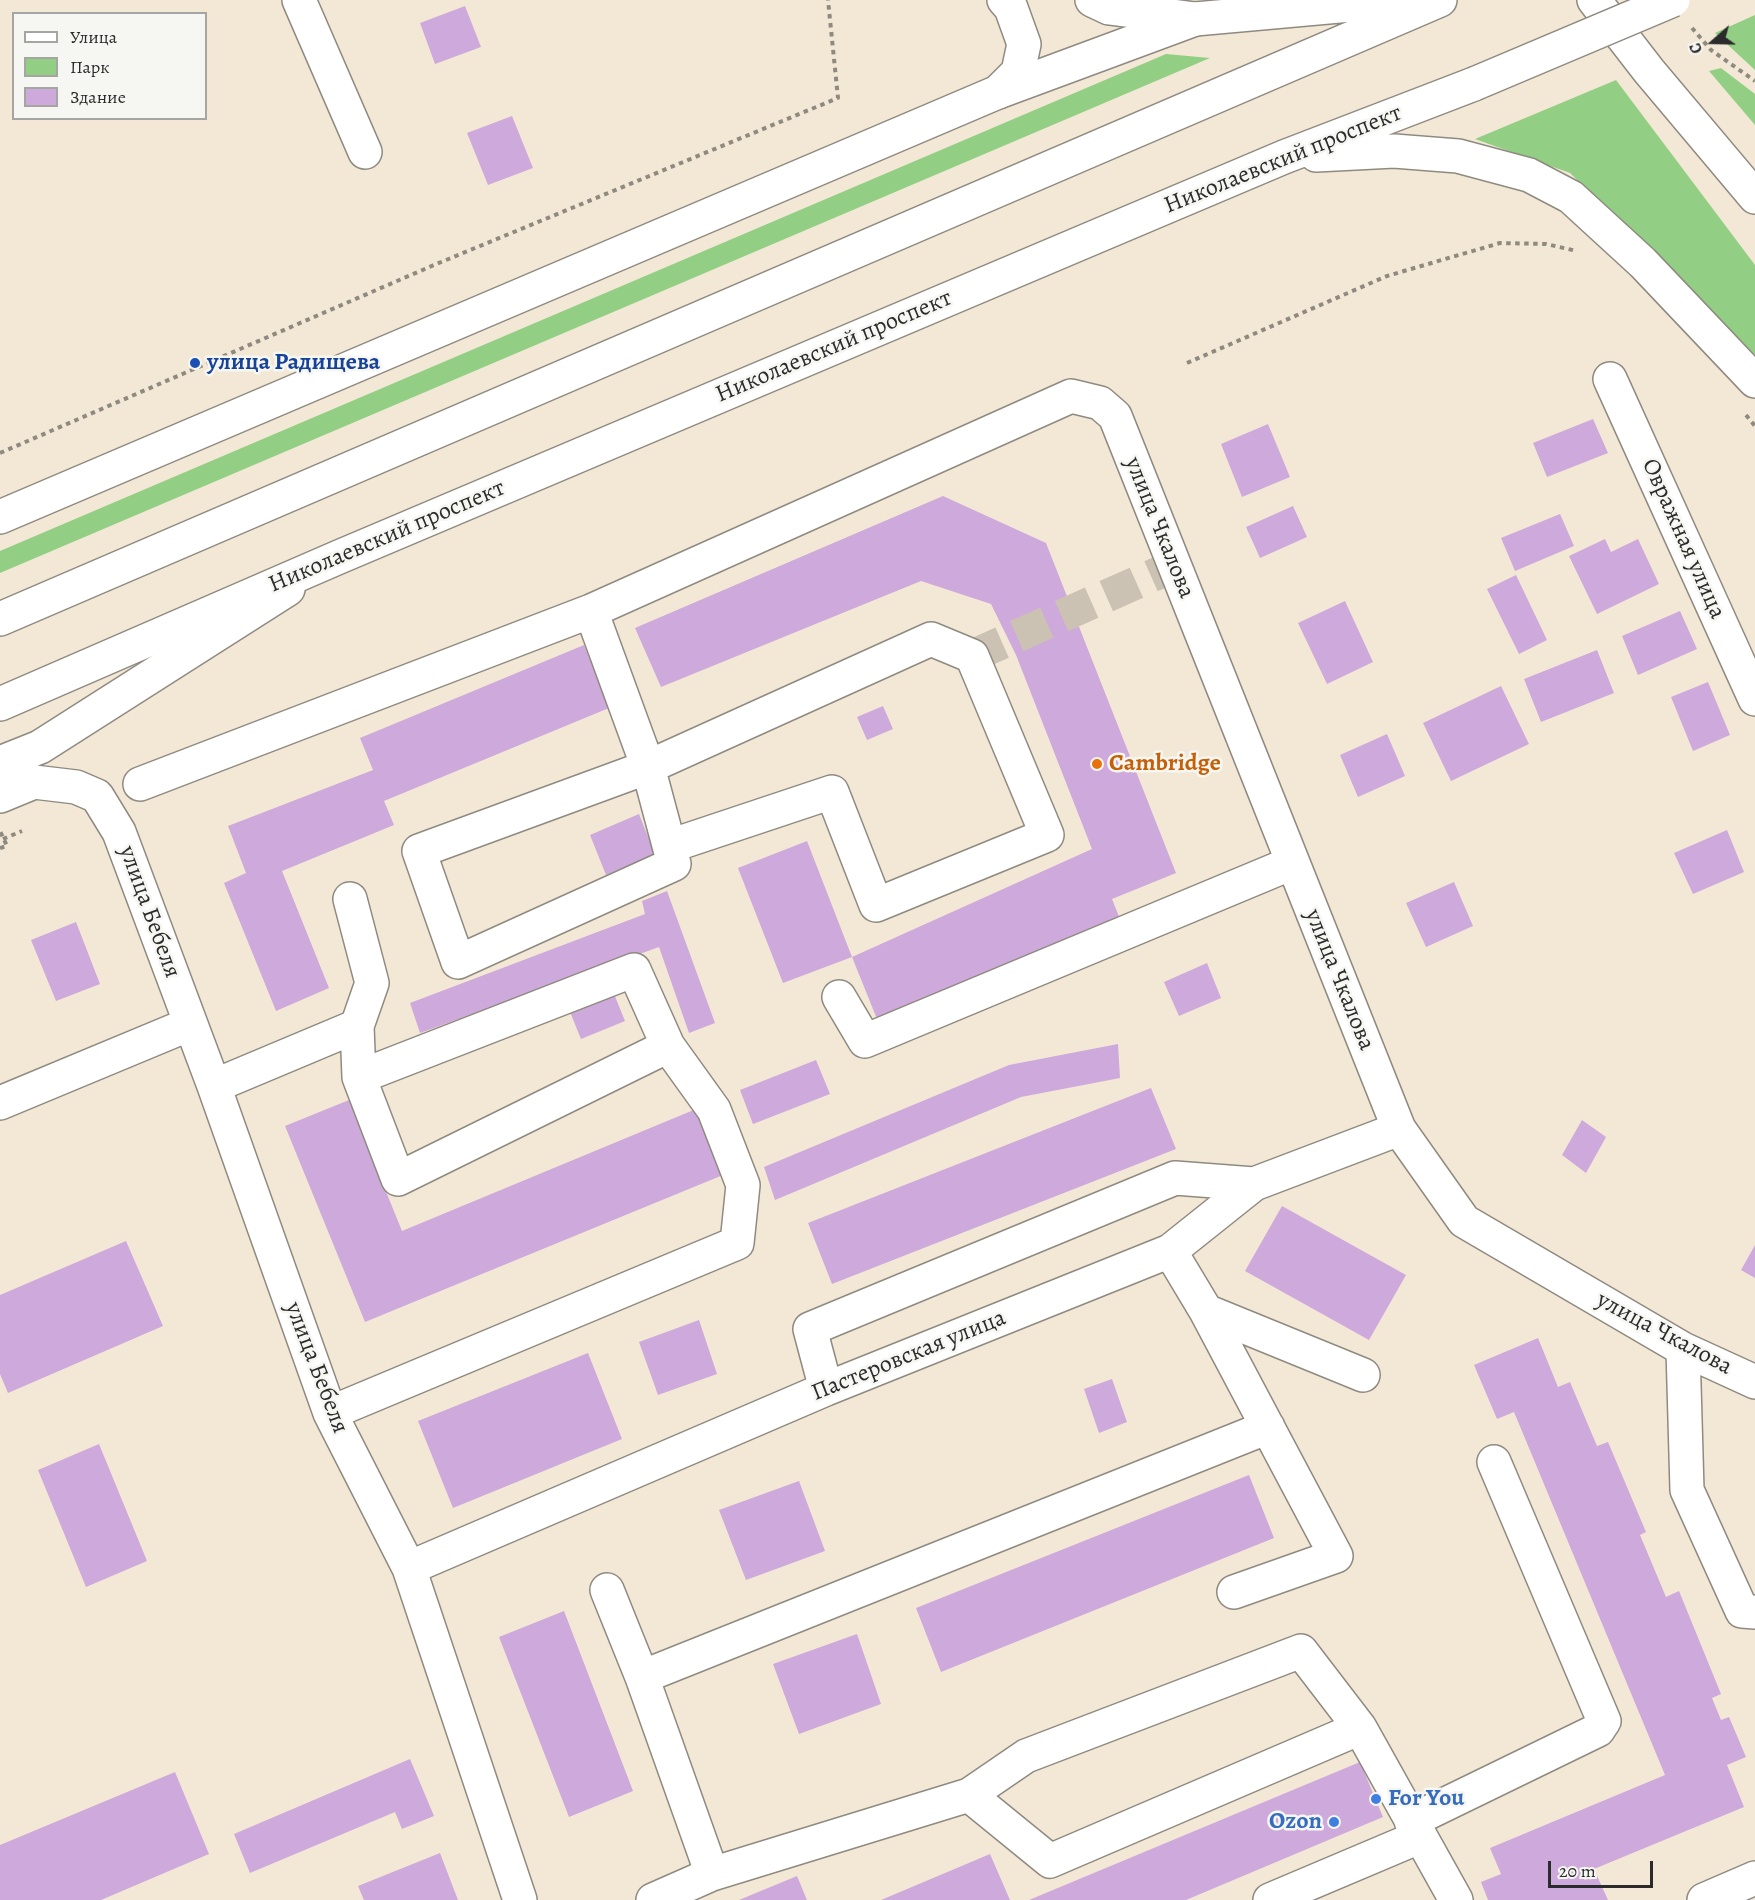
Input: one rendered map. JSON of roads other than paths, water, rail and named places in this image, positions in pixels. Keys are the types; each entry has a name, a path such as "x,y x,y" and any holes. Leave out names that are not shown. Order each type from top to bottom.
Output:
{"street":[{"path":"298,0 365,152"},
{"path":"998,92 1018,72 1024,44 1011,8 1004,0"},
{"path":"1092,0 1109,8 1195,20 1406,0"},
{"path":"0,619 1440,0"},
{"path":"1594,0 1649,71 1755,197"},
{"name":"Николаевский проспект","path":"0,704 339,557 1284,157 1474,84 1681,13"},
{"path":"0,517 998,92 1195,20"},
{"path":"1284,157 1394,151 1458,156 1529,175 1571,197 1643,263 1755,381"},
{"name":"Овражная улица","path":"1610,379 1755,699"},
{"name":"улица Чкалова","path":"591,611 1071,396 1100,403 1115,416 1399,1129 1464,1221 1683,1349 1755,1382"},
{"path":"0,763 40,747 339,557"},
{"path":"140,784 591,611 648,767 674,864 458,962 419,850 648,767 931,639 972,656 1047,835 876,906 832,792 670,846"},
{"name":"улица Бебеля","path":"0,796 34,782 76,787 98,796 119,832 214,1086 330,1413 409,1568 520,1900"},
{"path":"839,997 865,1041 1292,863"},
{"path":"350,899 372,983 357,1026 359,1077 398,1179 668,1046"},
{"path":"330,1413 737,1243 743,1185 714,1110 668,1046 634,970 359,1077"},
{"path":"0,1103 190,1024"},
{"path":"214,1086 357,1026"},
{"name":"Пастеровская улица","path":"409,1568 826,1389 1170,1251 1254,1184 1399,1129"},
{"path":"826,1389 810,1329 1176,1178 1254,1184"},
{"path":"1170,1251 1206,1311 1336,1556 1234,1592"},
{"path":"1206,1311 1363,1375"},
{"path":"1683,1349 1687,1490 1742,1611 1755,1612"},
{"path":"642,1677 1268,1427"},
{"path":"1270,1900 1415,1829 1598,1730 1604,1721 1494,1462"},
{"path":"607,1590 642,1677 712,1874"},
{"path":"653,1900 712,1874 969,1795 1026,1756 1301,1651 1360,1728 1456,1900"},
{"path":"969,1795 1050,1862 1360,1728"},
{"path":"1704,1900 1755,1878"}],"tunnel":[{"path":"972,656 1174,566"}],"place":[{"name":"улица Радищева","path":"195,363"},
{"name":"Cambridge","path":"1097,764"},
{"name":"For You","path":"1376,1799"},
{"name":"Ozon","path":"1334,1822"}]}
